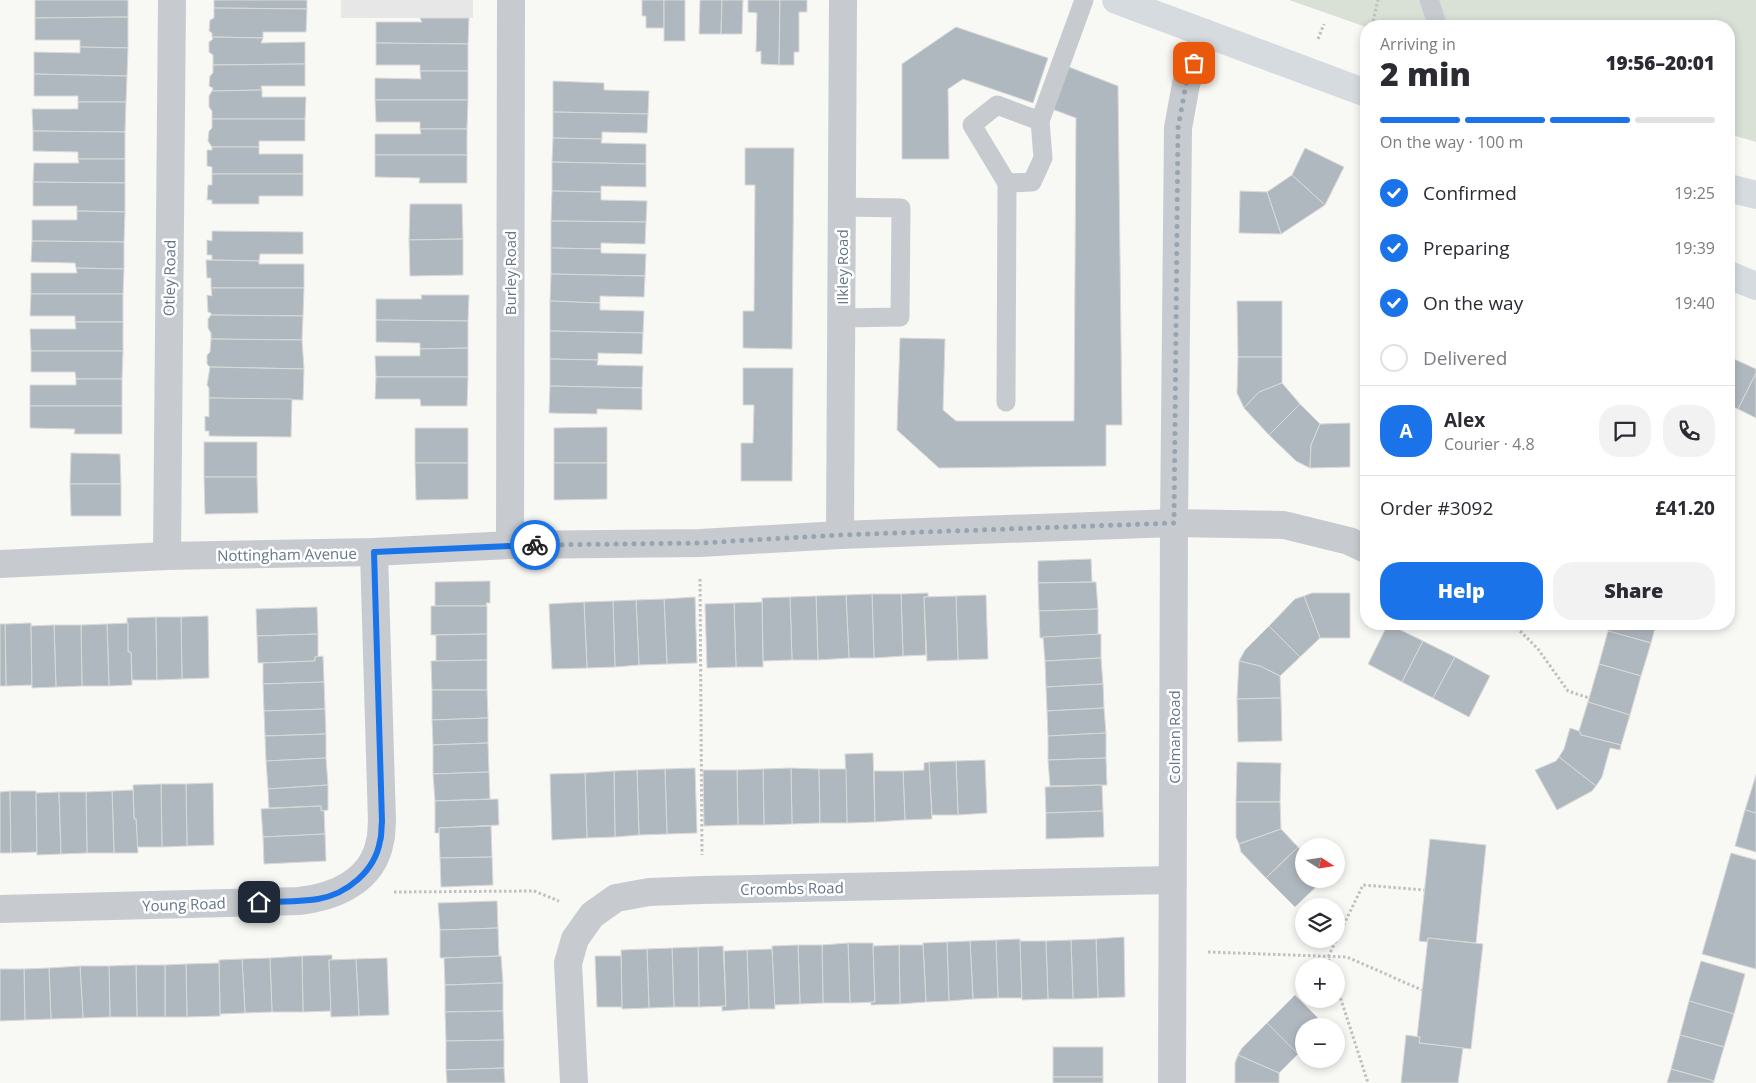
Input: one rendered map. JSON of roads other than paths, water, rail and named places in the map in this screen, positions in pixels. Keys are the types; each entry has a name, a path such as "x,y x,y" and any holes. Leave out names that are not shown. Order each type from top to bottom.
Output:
{"main road":[{"path":"1116,0 1360,91"},
{"path":"1735,190 1756,195"},
{"path":"1735,277 1756,286"}],"street":[{"name":"Otley Road","path":"167,556 172,0"},
{"name":"Burley Road","path":"510,545 511,0"},
{"name":"Ilkley Road","path":"840,535 843,0"},
{"name":"Colman Road","path":"1172,1083 1174,523 1178,128 1186,84 1205,33"},
{"name":"Nottingham Avenue","path":"0,564 167,556 374,552 510,545 700,543 840,535 1174,523"},
{"path":"1174,523 1284,525 1349,541 1360,546"},
{"name":"Young Road","path":"0,909 299,901 320,899 346,889 360,877 371,865 380,842 382,822 374,552"},
{"name":"Croombs Road","path":"574,1083 568,963 575,939 592,915 616,898 649,892 702,890 1172,880"}],"lane":[{"path":"1007,183 1032,182 1043,158 1040,121 1084,0"},
{"path":"1429,0 1436,20"},
{"path":"1006,402 1007,183 972,125 996,105 1040,121"},
{"path":"842,207 901,208 900,317 842,318"}]}
